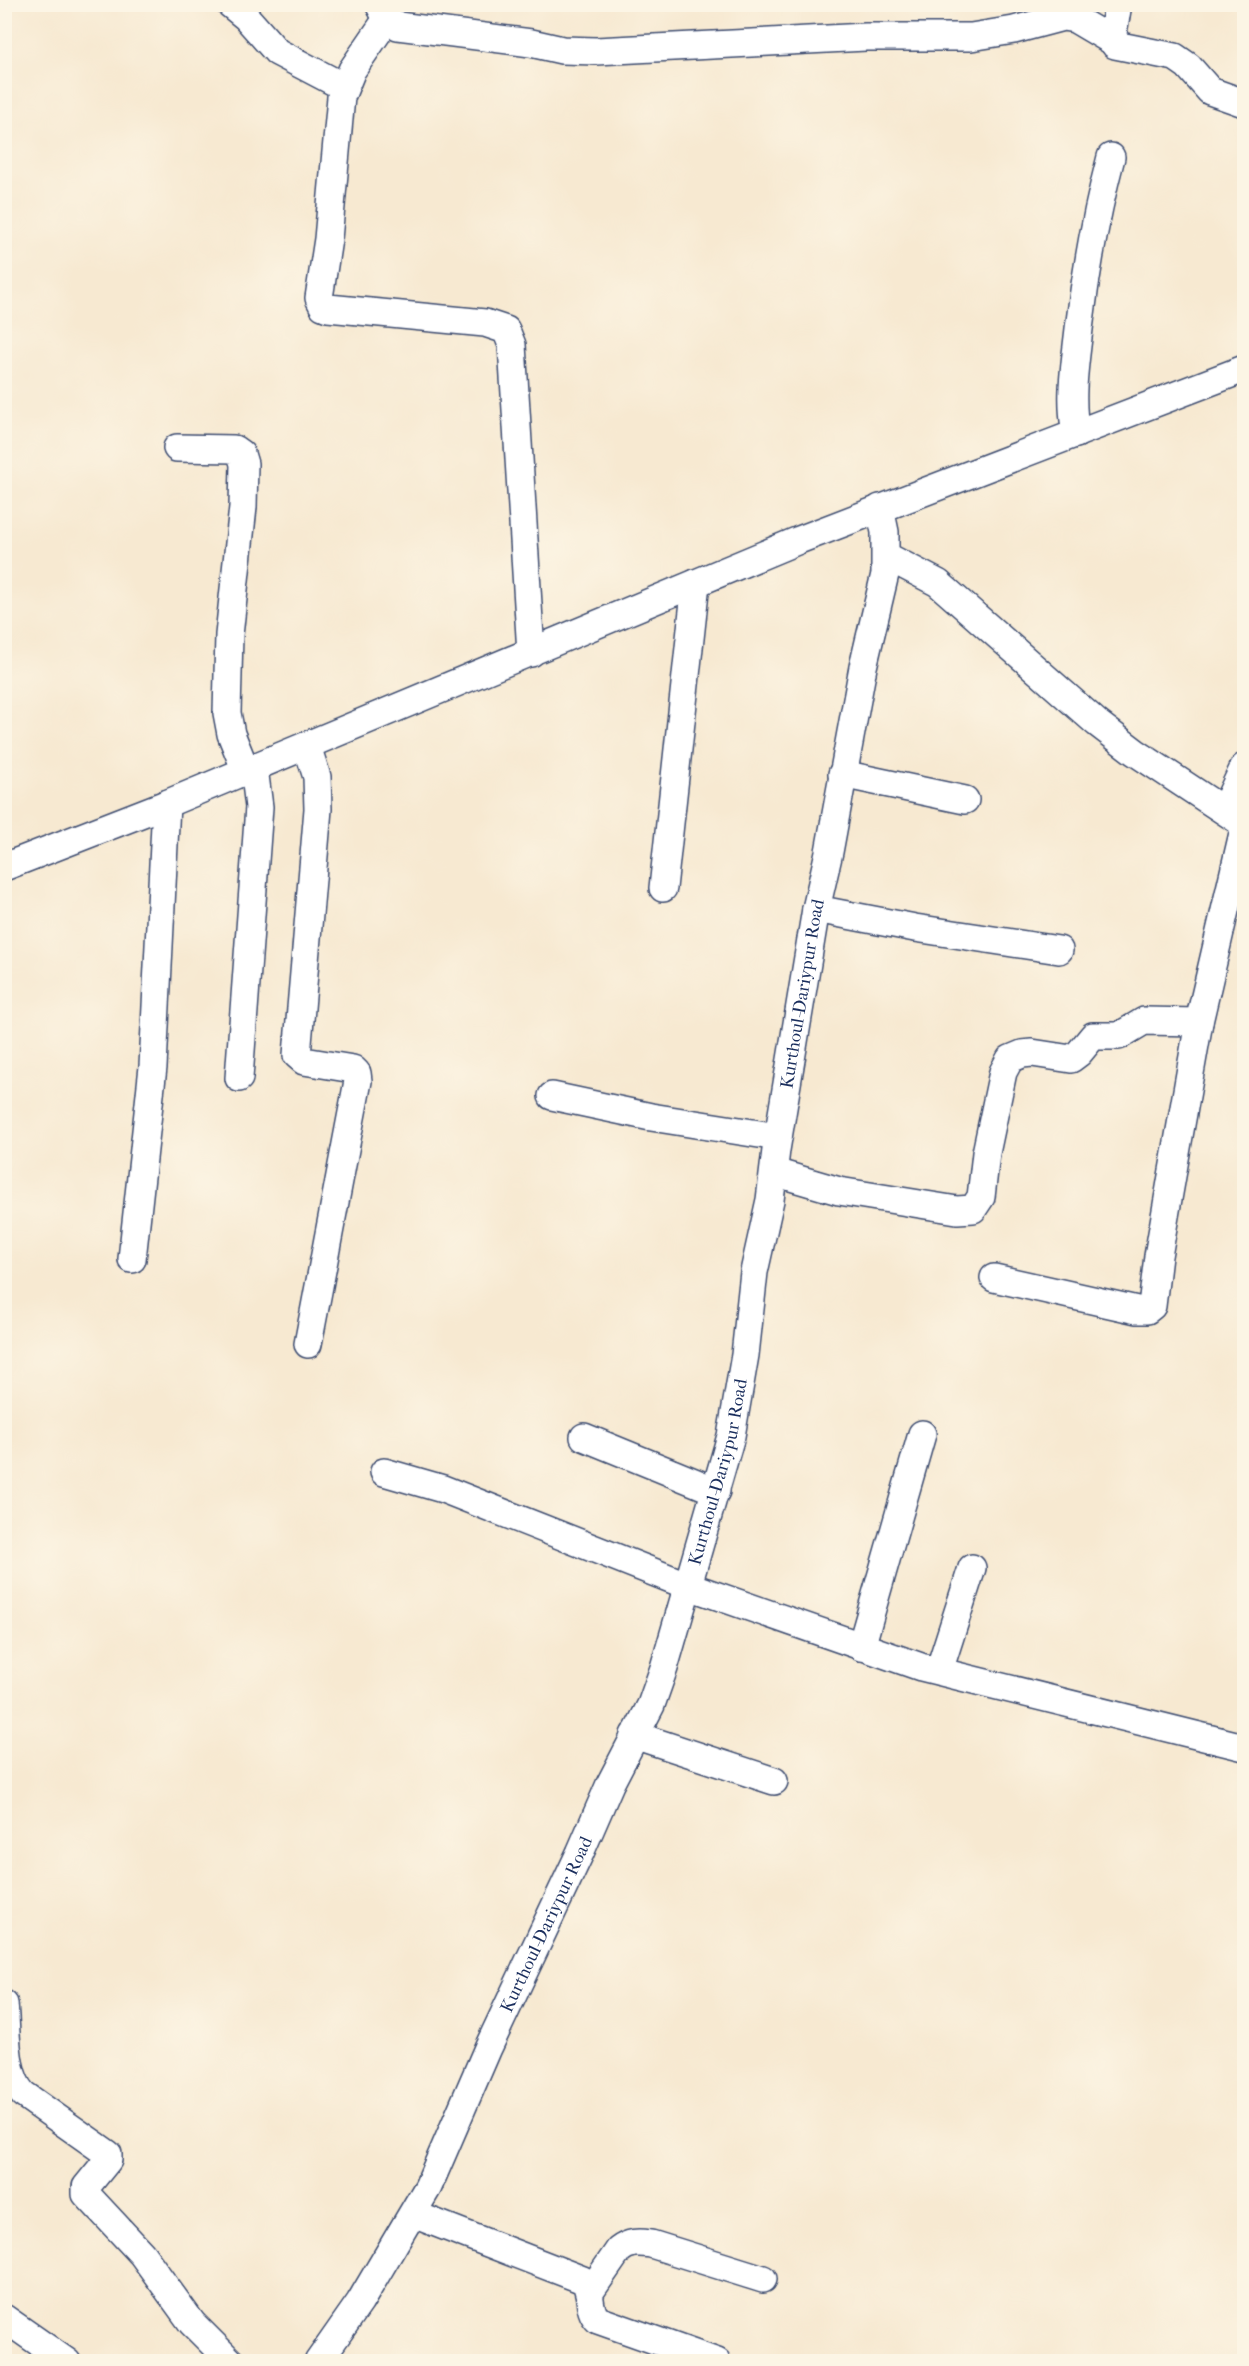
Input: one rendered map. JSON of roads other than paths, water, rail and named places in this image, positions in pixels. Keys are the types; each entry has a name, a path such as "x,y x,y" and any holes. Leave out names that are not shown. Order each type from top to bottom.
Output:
{"street":[{"path":"230,4 246,17 277,52 344,87"},
{"path":"1114,42 1113,33 1118,4"},
{"path":"531,653 512,345 506,330 485,323 334,309 323,306 320,302 319,290 330,221 338,118 344,87 383,12 398,26 410,29 583,51 866,37 971,37 1014,30 1063,17 1075,19 1122,48 1175,57 1188,66 1210,91 1245,104"},
{"path":"1076,434 1071,392 1084,282 1096,212 1111,157"},
{"path":"4,867 250,770 880,508 1245,369"},
{"path":"177,448 234,449 239,451 243,459 243,507 229,635 227,698 231,734 250,770 259,807 239,1078"},
{"name":"Kurthoul-Dariypur Road","path":"318,2361 360,2302 428,2187 488,2048 634,1735 651,1705 664,1668 686,1585 716,1491 738,1406 754,1272 774,1172 816,909 829,852 863,668 881,595 886,556 880,508"},
{"path":"886,556 938,583 1097,723 1135,752 1234,817 1245,767"},
{"path":"663,888 696,583"},
{"path":"307,746 317,777 318,809 297,1051 299,1059 304,1061 353,1070 357,1073 358,1081 308,1344"},
{"path":"842,774 965,800"},
{"path":"132,1259 153,1067 166,804"},
{"path":"994,1278 1137,1310 1150,1308 1199,1022 1245,829"},
{"path":"816,909 915,928 1059,950"},
{"path":"774,1172 850,1193 948,1209 973,1209 979,1202 982,1191 986,1153 1003,1072 1010,1059 1032,1053 1071,1059 1079,1053 1089,1038 1119,1036 1144,1021 1199,1022"},
{"path":"552,1096 660,1119 778,1137"},
{"path":"861,1647 922,1434"},
{"path":"584,1437 716,1491"},
{"path":"384,1472 443,1489 498,1509 686,1585 861,1647 939,1671 1245,1747"},
{"path":"939,1671 972,1568"},
{"path":"634,1735 774,1781"},
{"path":"4,2004 10,2068 9,2083 108,2154 108,2160 87,2187 86,2194 142,2254 192,2323 231,2361"},
{"path":"414,2214 583,2280 590,2292 592,2310 598,2320 717,2361"},
{"path":"590,2292 619,2250 633,2243 651,2244 763,2279"},
{"path":"4,2318 67,2361"}]}
